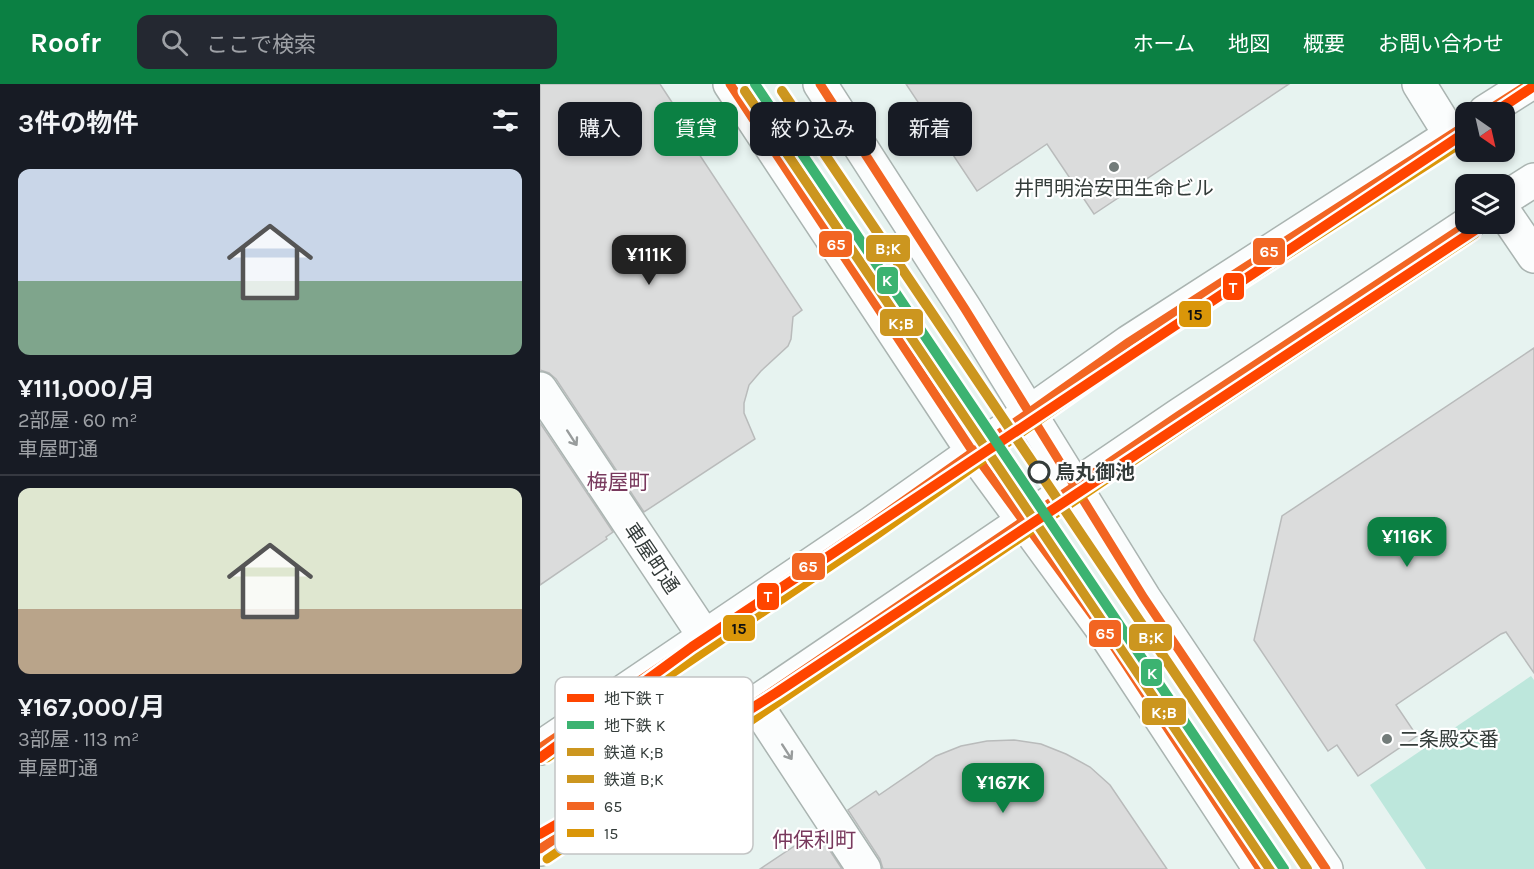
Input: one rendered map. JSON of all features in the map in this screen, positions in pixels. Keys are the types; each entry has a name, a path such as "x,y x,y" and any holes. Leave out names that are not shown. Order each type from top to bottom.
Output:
{"main road":[{"path":"730,84 973,452 1101,627 1260,869"},
{"path":"820,84 1029,412 1144,598 1326,869"},
{"path":"1419,84 1455,126"},
{"path":"1501,102 1529,84"},
{"path":"646,677 868,526 1129,342 1455,132"},
{"path":"1515,192 1534,180"},
{"path":"1515,228 1534,256"},
{"path":"864,869 755,703 1024,520 1455,233"},
{"name":"車屋町通","path":"540,389 705,637"},
{"path":"540,748 555,738"},
{"path":"540,849 555,839"}],"green space":[{"path":"1531,676 1534,680 1534,869 1426,869 1370,785"}],"building":[{"path":"540,84 660,84 672,102 654,102 654,156 700,156 802,310 793,317 788,346 749,385 744,413 755,439 644,512 556,379 540,370"},
{"name":"井門明治安田生命ビル","path":"906,84 1289,84 1094,214 1047,144 977,191 954,156 972,156 972,102 918,102"},
{"path":"1534,348 1534,673 1506,632 1501,634 1396,705 1417,736 1358,776 1337,745 1328,751 1254,640 1282,516"},
{"path":"540,423 613,532 606,537 607,539 540,585"},
{"path":"1014,740 1041,744 1090,767 1110,785 1167,869 883,869 880,859 848,810 876,791 879,795 936,756 961,746 987,741"},
{"path":"817,831 842,869 760,869"}],"metro line":[{"name":"K","path":"755,84 1284,869"},
{"name":"T","path":"1510,102 1534,86"},
{"name":"T","path":"651,677 692,647 1455,139"},
{"name":"T","path":"753,708 1469,234"},
{"name":"T","path":"540,758 555,747"},
{"name":"T","path":"540,834 555,825"}],"rail line":[{"name":"K;B","path":"745,91 1270,869"},
{"name":"B;K","path":"782,91 1307,869"}],"transit line":[{"name":"65","path":"730,84 973,452 1101,627 1260,869"},
{"name":"65","path":"820,84 965,309 1144,598 1326,869"},
{"name":"65","path":"1501,102 1529,84"},
{"name":"65","path":"645,677 868,526 1129,342 1455,132"},
{"name":"15","path":"667,677 875,536 1136,352 1455,147"},
{"name":"65","path":"753,704 1178,416 1455,233"},
{"name":"15","path":"753,719 1185,426 1475,234"},
{"name":"65","path":"540,748 555,738"},
{"name":"15","path":"547,758 555,753"},
{"name":"65","path":"540,849 555,839"},
{"name":"15","path":"547,859 555,854"}],"place":[{"name":"井門明治安田生命ビル","path":"1114,167"},
{"name":"烏丸御池","path":"1039,472"},
{"name":"二条殿交番","path":"1387,739"}],"district":[{"name":"梅屋町","path":"618,482"},
{"name":"仲保利町","path":"814,840"}]}
